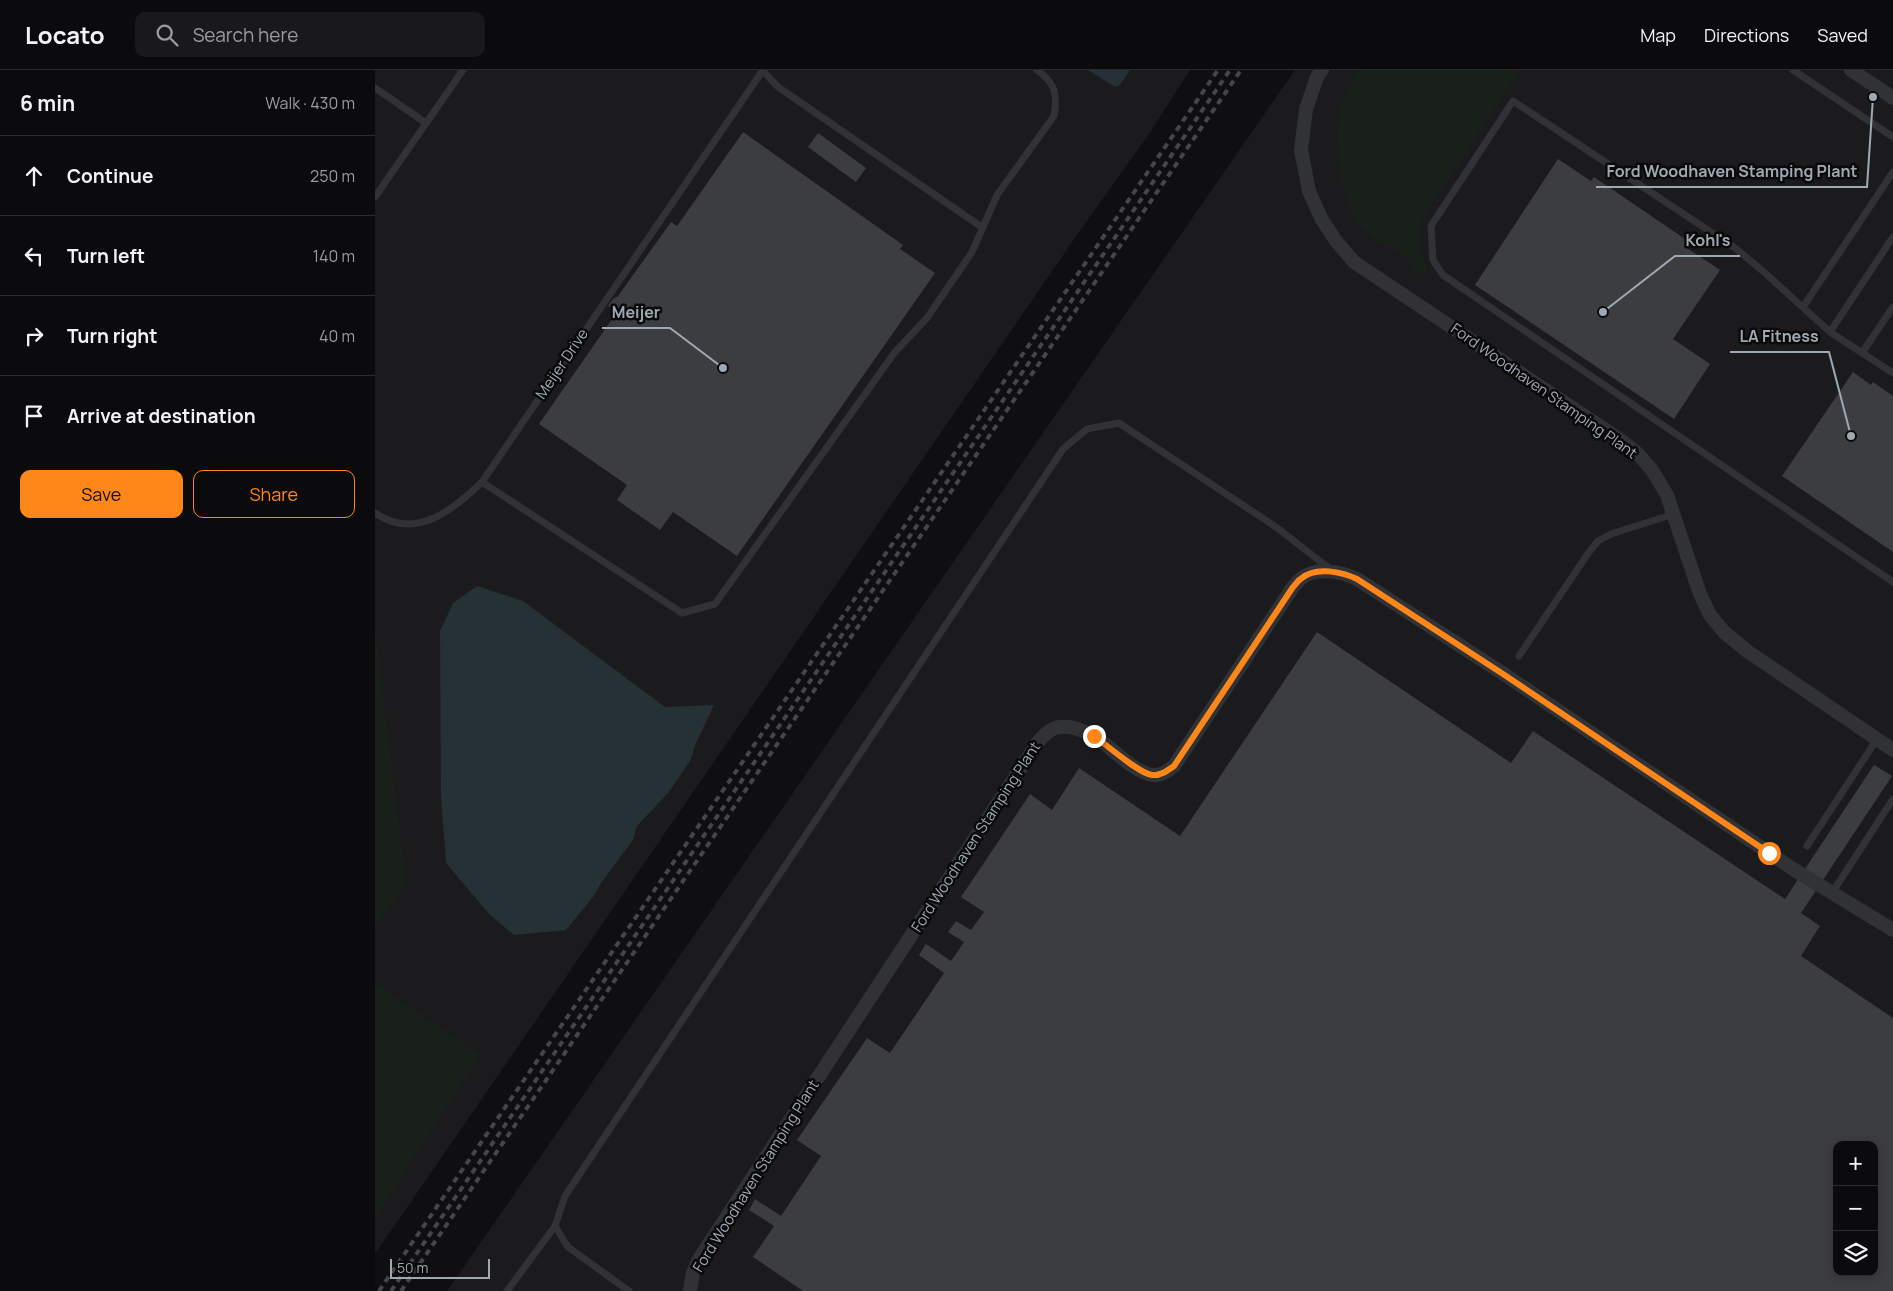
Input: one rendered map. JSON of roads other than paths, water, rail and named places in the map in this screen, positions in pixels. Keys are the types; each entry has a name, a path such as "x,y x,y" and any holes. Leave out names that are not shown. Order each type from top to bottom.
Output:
{"street":[{"name":"Ford Woodhaven Stamping Plant","path":"1322,70 1317,77 1306,109 1301,150 1309,191 1321,218 1336,241 1354,262 1623,441 1639,455 1652,470 1667,494 1700,594 1710,615 1724,632 1747,651 1893,750"},
{"path":"1851,70 1893,98"},
{"name":"Ford Woodhaven Stamping Plant","path":"690,1291 693,1272 699,1259 1046,732 1054,727 1065,726 1079,730 1094,736 1147,773 1153,775 1167,772 1174,766 1293,587 1303,577 1311,574 1333,572 1346,574 1357,579 1512,680 1793,869 1893,930"}],"lane":[{"path":"375,197 463,70"},
{"path":"763,70 778,87 983,228"},
{"name":"Meijer Drive","path":"375,513 393,522 407,524 423,522 441,515 457,505 482,482 763,70"},
{"path":"482,482 682,613 715,604 895,352 927,318 972,252 997,196 1054,116 1057,100 1051,82 1037,70"},
{"path":"1793,70 1893,137"},
{"path":"375,88 426,123"},
{"path":"1893,373 1830,332 1765,272 1735,248 1513,101 1431,226 1433,260 1443,275 1893,582"},
{"path":"1803,308 1893,172"},
{"path":"1830,332 1893,237"},
{"path":"1863,353 1893,307"},
{"path":"507,1291 555,1226 565,1196 570,1188 1069,444 1087,430 1119,423 1276,527 1333,572"},
{"path":"1519,656 1598,541 1611,534 1674,514"},
{"path":"1807,846 1877,739"},
{"path":"1832,893 1893,798"},
{"path":"555,1226 568,1247 629,1291"}],"railway":[{"path":"379,1291 1218,70"},
{"path":"391,1291 1230,70"},
{"path":"401,1291 1241,70"}],"place":[{"name":"Ford Woodhaven Stamping Plant","path":"1873,97"},
{"name":"Kohl's","path":"1603,312"},
{"name":"Meijer","path":"723,368"},
{"name":"LA Fitness","path":"1851,436"}]}
